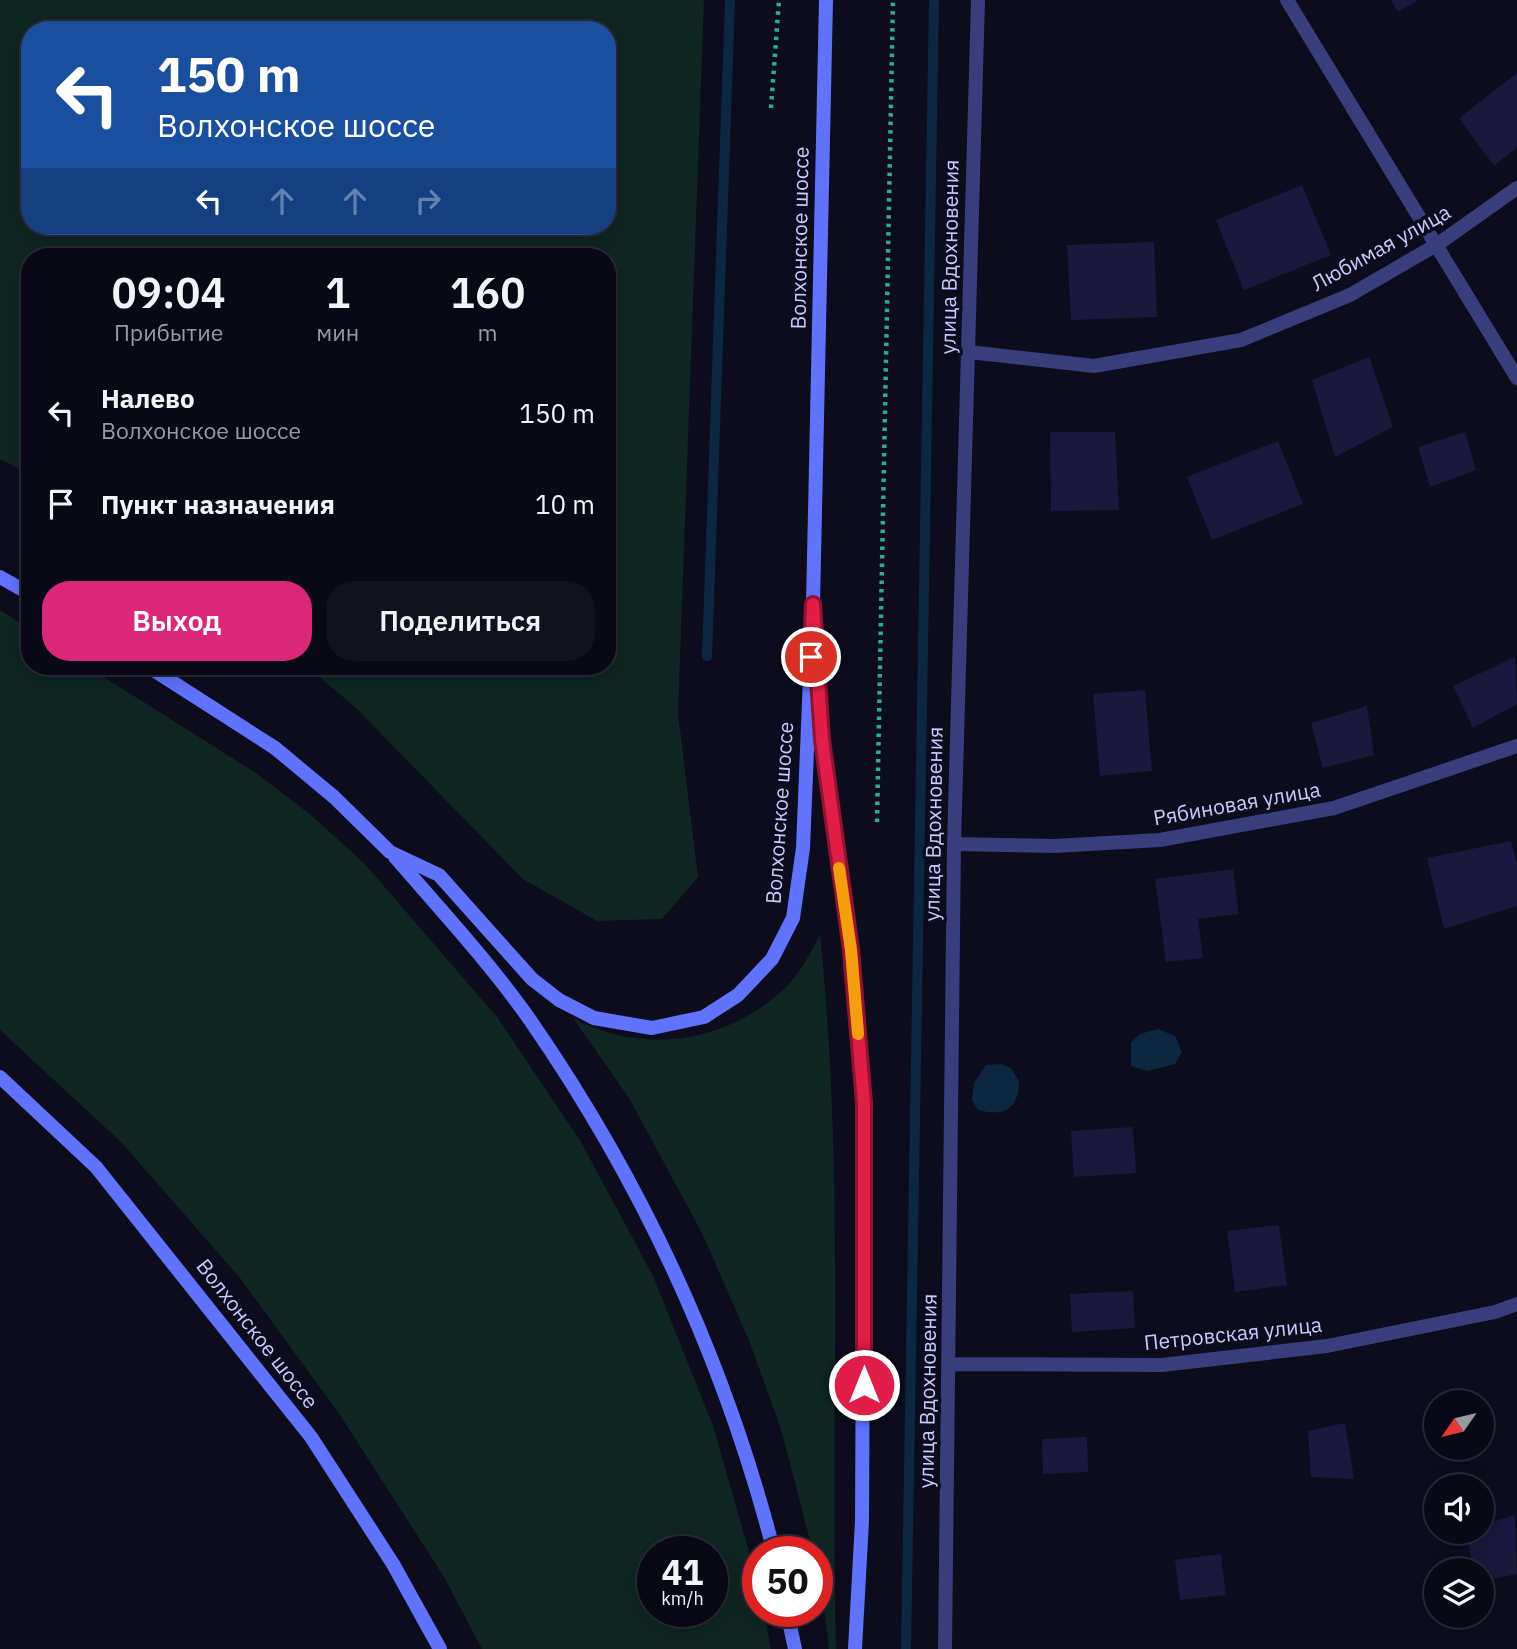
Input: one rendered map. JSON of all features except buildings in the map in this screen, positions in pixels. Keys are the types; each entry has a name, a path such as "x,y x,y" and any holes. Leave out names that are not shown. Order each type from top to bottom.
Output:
{"main road":[{"name":"Волхонское шоссе","path":"161,675 275,748 334,797 390,852 439,875 532,979 559,1000 594,1018 652,1028 704,1017 738,995 772,959 793,918 803,849 813,604 826,0"},
{"path":"0,577 21,589"},
{"name":"Волхонское шоссе","path":"813,604 822,740 851,950 864,1103 862,1521 855,1649"},
{"path":"390,852 469,942 529,1018 583,1099 630,1183 684,1290 727,1399 770,1536"},
{"name":"Волхонское шоссе","path":"0,1077 96,1167 311,1437 393,1564 440,1649"},
{"path":"790,1627 794,1649"}],"street":[{"name":"улица Вдохновения","path":"945,1649 954,844 978,0"},
{"path":"1287,0 1438,244 1517,378"},
{"name":"Любимая улица","path":"969,352 1094,366 1241,340 1350,295 1438,244 1517,188"},
{"name":"Рябиновая улица","path":"954,844 1054,846 1160,840 1334,808 1517,746"},
{"name":"Петровская улица","path":"950,1364 1162,1365 1327,1346 1495,1312 1517,1304"}],"path":[{"path":"771,108 779,0"},
{"path":"877,822 893,0"}],"green space":[{"path":"0,0 704,0 678,713 698,877 662,919 597,921 523,879 354,706 317,675 616,675 616,248 21,248 21,470 0,459"},
{"path":"0,610 21,623 21,675 101,675 256,773 311,815 364,863 497,1017 581,1142 653,1276 713,1426 745,1536 742,1536 742,1627 767,1627 771,1649 482,1649 444,1577 340,1415 240,1278 121,1142 0,1030"},
{"path":"820,935 828,1024 834,1202 836,1649 829,1649 826,1627 833,1627 833,1536 809,1536 781,1429 748,1338 702,1233 629,1098 573,1018 600,1030 658,1040 714,1031 766,1004 789,984"}],"water":[{"path":"1158,1029 1175,1036 1182,1052 1175,1064 1147,1071 1131,1066 1131,1042 1140,1034"},
{"path":"1000,1064 1011,1068 1019,1081 1016,1098 1008,1109 1002,1111 978,1110 972,1100 974,1083 986,1065"}],"waterway":[{"path":"707,656 730,0"},
{"path":"906,1649 934,0"}],"slow traffic":[{"path":"839,868 851,950 858,1034"}],"route":[{"path":"811,657 813,604 822,740 851,950 864,1103 864,1385"}]}
